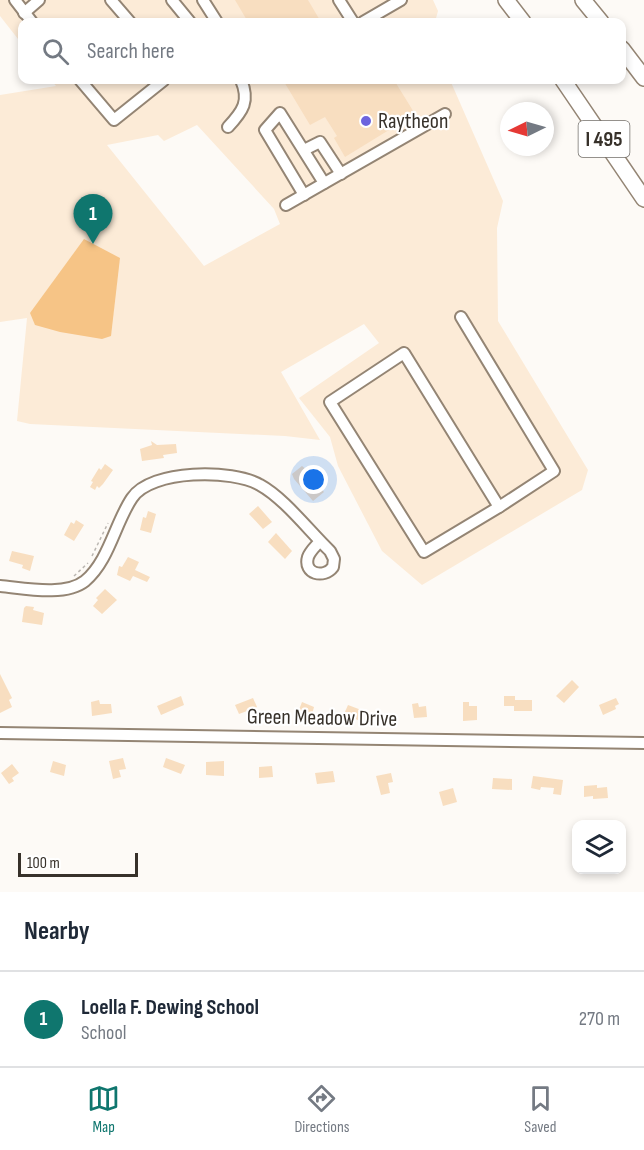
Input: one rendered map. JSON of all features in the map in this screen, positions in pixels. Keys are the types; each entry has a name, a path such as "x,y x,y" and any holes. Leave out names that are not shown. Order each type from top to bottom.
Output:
{"highway":[{"path":"506,0 520,18"},
{"path":"583,0 598,18"},
{"path":"626,55 644,78"},
{"name":"I 495","path":"565,84 644,199"}],"street":[{"path":"15,0 28,18"},
{"path":"24,13 39,0"},
{"path":"111,0 127,18"},
{"path":"172,0 187,18"},
{"path":"203,0 214,18"},
{"path":"339,0 350,18"},
{"path":"370,18 401,0"},
{"path":"83,84 114,120 159,84"},
{"path":"228,127 243,110 246,90 243,84"},
{"path":"304,195 265,130 280,113 324,183"},
{"path":"286,205 445,114"},
{"path":"304,150 320,142 340,174"},
{"path":"462,317 554,471 499,507 424,552 330,402 404,353 499,507"},
{"path":"0,586 51,590 65,589 85,581 103,555 133,496 149,483 173,476 224,476 245,479 260,485 279,500 320,541"},
{"name":"Green Meadow Drive","path":"0,733 644,743"}],"path":[{"path":"68,579 74,577 91,560 112,517"}],"shaded area":[{"path":"0,0 433,0 438,11 436,18 18,18 18,39 0,16"},
{"path":"54,84 452,84 503,201 497,228 498,321 588,470 582,490 422,585 382,551 338,466 330,437 299,398 379,343 364,324 281,372 320,440 285,436 30,424 17,421 27,318 0,322 0,95 56,86","holes":["197,125 274,209 280,224 204,266 107,145 158,135 164,141"]},
{"path":"84,239 120,258 111,336 102,339 35,325 30,313"}],"building":[{"path":"235,0 308,0 319,18 246,18"},
{"name":"Raytheon","path":"285,84 396,84 415,114 345,157 334,138 337,136 325,117 310,125"},
{"path":"151,441 157,445 176,444 177,453 163,455 164,458 142,461 140,449 152,445"},
{"path":"105,464 113,470 103,484 99,488 97,486 95,490 90,487 93,482 91,481 99,468 101,470"},
{"path":"302,466 316,478 316,483 324,492 313,501 292,474"},
{"path":"258,506 272,522 263,529 249,514"},
{"path":"148,511 156,514 151,533 140,530 143,517 146,518"},
{"path":"76,520 84,525 74,541 64,535 71,522 74,524"},
{"path":"276,533 292,551 285,559 268,542"},
{"path":"12,551 34,556 30,571 22,568 23,565 9,561"},
{"path":"128,557 139,562 135,570 150,577 147,582 133,576 130,581 117,575 119,566 122,567"},
{"path":"105,589 117,600 102,614 93,606 98,600 96,598"},
{"path":"26,606 34,607 33,610 44,613 42,625 22,622"},
{"path":"0,674 12,698 9,700 12,707 0,713"},
{"path":"572,680 579,687 564,703 556,696"},
{"path":"181,696 184,705 161,715 157,706"},
{"path":"504,696 515,696 515,700 532,700 532,711 514,711 514,706 504,706"},
{"path":"253,698 257,707 239,714 235,705"},
{"path":"616,698 619,704 615,706 616,709 603,715 599,705"},
{"path":"99,700 100,704 111,704 112,713 92,716 91,702"},
{"path":"302,702 314,707 311,718 297,715"},
{"path":"463,702 469,702 469,706 477,706 477,720 463,721"},
{"path":"418,703 419,707 426,706 427,717 414,718 412,704"},
{"path":"348,705 364,711 360,721 344,714"},
{"path":"123,758 126,769 119,770 121,777 113,779 109,761"},
{"path":"166,758 185,765 181,774 163,767"},
{"path":"53,761 66,765 64,776 50,772"},
{"path":"224,761 224,776 206,775 206,762"},
{"path":"12,764 19,773 12,778 14,781 9,784 1,773"},
{"path":"272,766 273,777 259,778 259,767"},
{"path":"333,771 335,782 317,784 315,773"},
{"path":"391,773 393,782 388,783 390,793 381,795 376,776"},
{"path":"533,776 563,780 561,795 553,794 554,788 541,787 540,790 531,788"},
{"path":"493,778 512,779 512,790 492,789"},
{"path":"597,785 597,788 607,787 608,798 584,797 584,786"},
{"path":"453,788 457,802 443,806 439,792"}],"place":[{"name":"Raytheon","path":"366,121"},
{"name":"Loella F. Dewing School","path":"93,244"}]}
